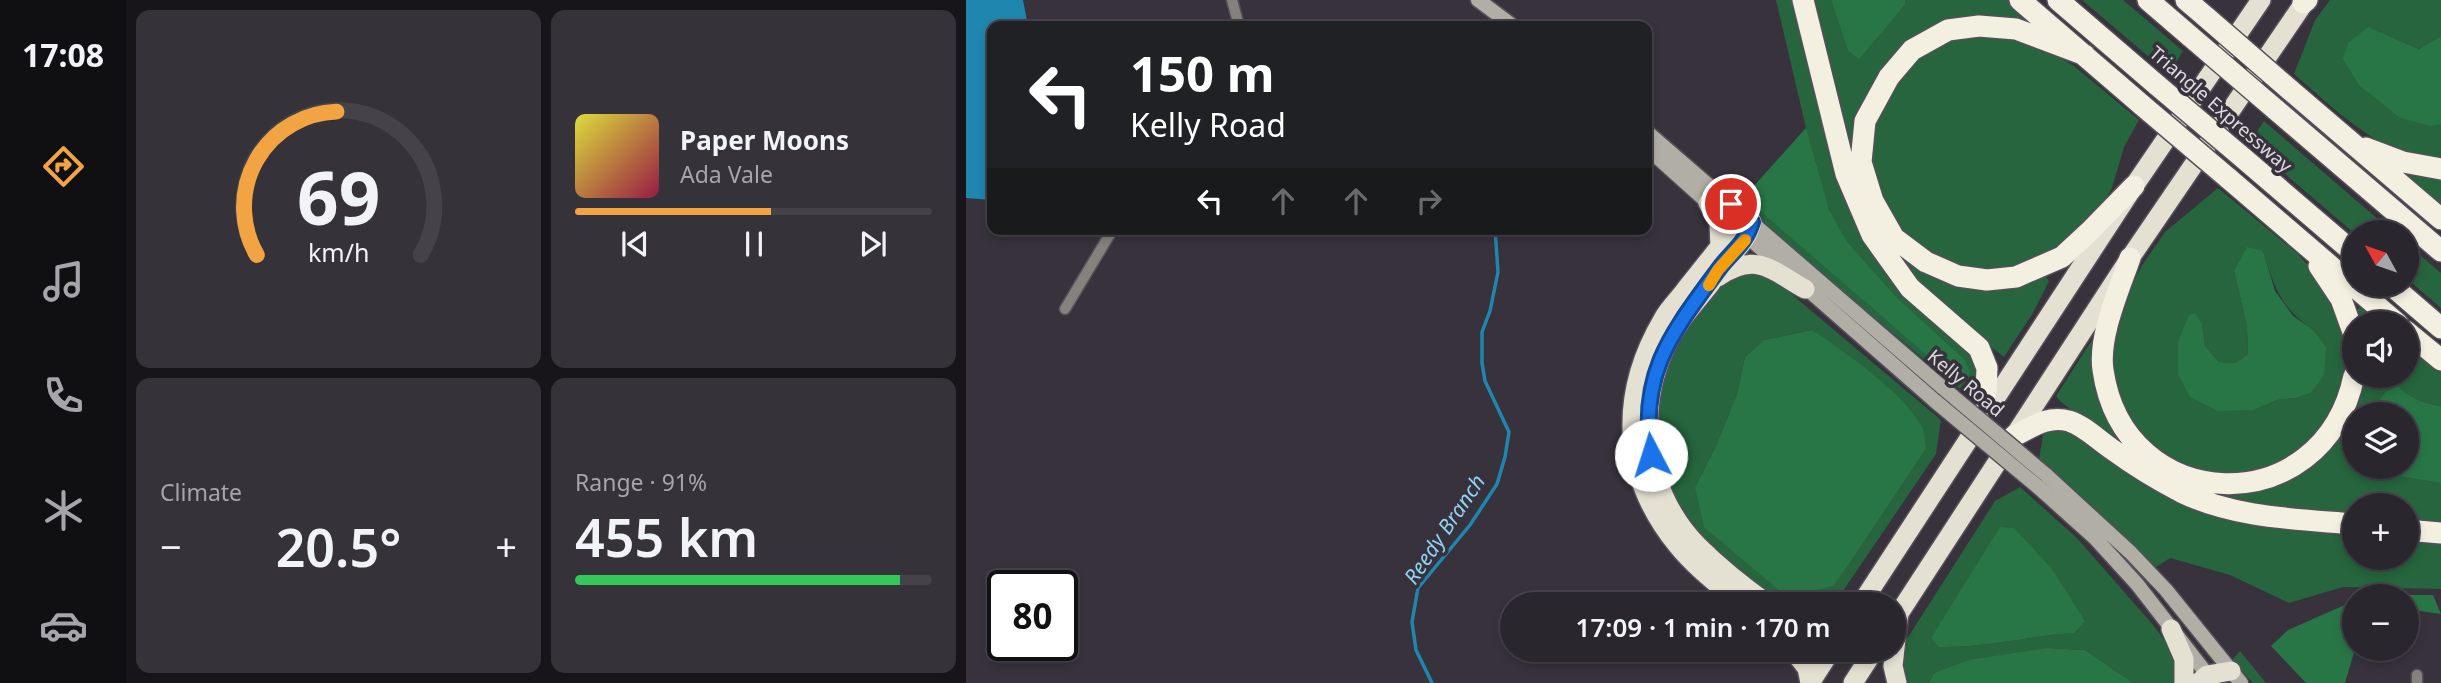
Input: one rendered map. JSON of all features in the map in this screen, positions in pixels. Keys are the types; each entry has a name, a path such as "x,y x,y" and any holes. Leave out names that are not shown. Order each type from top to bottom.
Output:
{"highway":[{"path":"1803,0 1846,173 1872,235 1910,288 1979,348 1987,369 1986,391 1978,425"},
{"path":"2020,0 2383,311"},
{"name":"Triangle Expressway","path":"2058,0 2342,243"},
{"name":"Triangle Expressway","path":"2147,0 2441,251"},
{"path":"2186,0 2441,219"},
{"path":"1869,592 2134,186 2261,0"},
{"path":"1906,602 2130,258 2305,1"},
{"path":"2085,55 2016,29 1979,26 1948,30 1912,50 1889,77 1866,121 1861,162 1873,201 1894,237 1926,262 1958,276 1987,280 2016,277 2062,257 2134,186"},
{"path":"2353,143 2403,162 2441,169"},
{"path":"1708,203 1718,223 1720,247"},
{"path":"1727,592 1678,547 1659,520 1644,492 1634,458 1630,424 1635,386 1645,354 1664,317 1720,247 1745,229"},
{"path":"1745,229 1712,282 1679,324 1663,352 1648,400 1648,434 1651,455 1664,496 1682,527 1698,546 1754,592"},
{"path":"2300,239 2341,299 2345,311"},
{"path":"2130,258 2104,343 2102,369 2111,402 2122,424 2143,451 2166,468 2192,479 2221,485 2248,484 2277,476 2307,459 2328,438 2341,417 2352,388"},
{"path":"1712,282 1738,266 1752,263 1776,270 1805,289"},
{"path":"2406,298 2441,328"},
{"path":"2419,342 2441,360"},
{"path":"2014,436 2040,422 2052,419 2070,421 2143,471 2208,503 2266,516 2342,523"},
{"path":"2419,531 2441,533"},
{"path":"1862,592 1873,585"},
{"path":"2171,629 2184,659 2184,683"},
{"path":"1802,662 1807,668 1810,683"},
{"path":"1810,683 1824,662"},
{"path":"1853,683 1867,662"},
{"path":"1893,662 1897,683"}],"main road":[{"path":"1478,0 1500,21"},
{"path":"1478,0 1506,21"},
{"name":"Kelly Road","path":"1652,137 1805,289 1939,395"},
{"name":"Kelly Road","path":"1652,153 1708,203 1745,229 2041,480 2091,513 2132,552 2166,590 2219,680"},
{"name":"Kelly Road","path":"2041,480 2137,584 2171,629 2219,680"}],"street":[{"path":"1232,0 1238,21"},
{"path":"1065,309 1109,235"}],"green space":[{"path":"1776,0 1796,0 1843,187 1972,352 1980,369 1976,386 1961,390 1738,204 1806,128"},
{"path":"1811,0 1831,0 1848,51 1858,58 1905,5 1905,0 2010,0 2036,22 2032,27 1991,19 1893,60 1851,171"},
{"path":"1831,0 1905,0 1905,5 1859,59 1848,51"},
{"path":"2082,0 2123,0 2183,51 2169,74"},
{"path":"2330,0 2441,0 2441,36 2419,49 2368,27 2431,126 2441,125 2441,162 2399,151 2380,142 2341,115 2294,74 2315,20"},
{"path":"2368,27 2419,49 2441,36 2441,125 2431,126 2400,118 2359,85 2343,59 2348,43"},
{"path":"1989,32 2041,47 2074,66 2139,120 2124,147 2112,188 2085,227 2043,262 1988,274 1929,258 1885,215 1869,161 1871,130 1882,100 1927,49 1953,38"},
{"path":"2264,121 2379,220 2342,220 2342,223 2249,143"},
{"path":"1806,128 1829,210 1847,242 1896,297 1965,360 1970,372 1966,383 1958,382 1744,197"},
{"path":"2402,169 2441,175 2441,210 2398,173"},
{"path":"2218,188 2298,254 2323,282 2342,315 2342,388 2345,388 2340,407 2300,455 2242,478 2179,468 2133,432 2108,372 2121,305 2143,264 2165,232","holes":["2263,251 2285,304 2312,329 2324,374 2311,393 2277,400 2254,410 2178,342 2196,313 2202,324 2205,346 2219,362 2235,363 2248,354 2247,327 2234,271"]},
{"path":"2247,247 2263,251 2275,291 2293,316 2312,329 2326,347 2324,375 2311,393 2277,400 2254,410 2218,411 2190,397 2178,374 2178,342 2189,315 2196,313 2202,324 2205,346 2219,362 2235,363 2248,354 2247,327 2234,271"},
{"path":"1898,250 2007,287 2045,276 2049,281 2033,313 2004,357 1936,304 1893,254"},
{"path":"2419,254 2441,273 2441,308 2419,289"},
{"path":"1759,270 1777,282 1941,420 1936,454 1842,592 1808,592 1833,585 1926,449 1812,330 1764,340 1745,357 1737,394 1716,446 1695,487 1803,592 1763,592 1704,543 1681,514 1665,483 1657,446 1657,411 1663,376 1676,345 1703,305 1723,282"},
{"path":"1812,330 1888,387 1913,414 1924,435 1926,449 1850,563 1833,586 1808,592 1779,590 1704,527 1695,487 1716,446 1737,394 1745,357 1764,340"},
{"path":"2092,340 2136,454 2133,457 2056,396"},
{"path":"2419,351 2441,370 2441,406 2418,400 2400,388 2419,388"},
{"path":"2359,388 2394,388 2385,392 2378,402 2356,401"},
{"path":"2400,388 2418,400 2441,406 2441,483 2417,479 2419,402 2378,402 2385,392"},
{"path":"2068,428 2143,479 2342,529 2342,570 2419,570 2419,537 2441,540 2441,589 2419,589 2419,584 2342,584 2342,587 2289,603 2230,575 2170,558 2153,569 2077,492 2039,459 2044,430"},
{"path":"2342,428 2342,479 2419,479 2441,483 2441,525 2419,522 2419,493 2342,493 2342,516 2212,496 2213,491 2232,492"},
{"path":"2020,487 2076,537 2154,626 2178,660 2176,683 2133,683 2085,650 2047,648 1934,673 1929,683 1907,683 1901,666 1901,662 1906,662 1906,640 1995,501","holes":["2084,621 2074,633 1973,646 1939,647"]},
{"path":"2000,527 2014,528 2052,569 2085,621 2074,633 1973,646 1939,647 1931,638"},
{"path":"2419,595 2433,595 2441,614 2419,611"},
{"path":"2342,606 2342,661 2351,661 2345,683 2306,683 2271,646 2288,630"},
{"path":"2047,648 2085,650 2133,683 1929,683 1934,673 1969,660"},
{"path":"2240,651 2266,683 2253,683 2232,660"}],"water":[{"path":"966,0 1023,0 1027,21 987,21 987,200 966,198"}],"waterway":[{"name":"Reedy Branch","path":"1492,16 1492,21"},
{"name":"Reedy Branch","path":"1432,683 1416,650 1412,622 1418,588 1470,525 1497,484 1509,432 1485,381 1482,363 1482,332 1490,311 1498,272 1495,235"}],"slow traffic":[{"path":"1709,285 1718,270 1745,240"}],"route":[{"path":"1651,455 1648,400 1663,352 1679,324 1712,282 1718,270 1748,237 1752,222 1731,204"}]}
